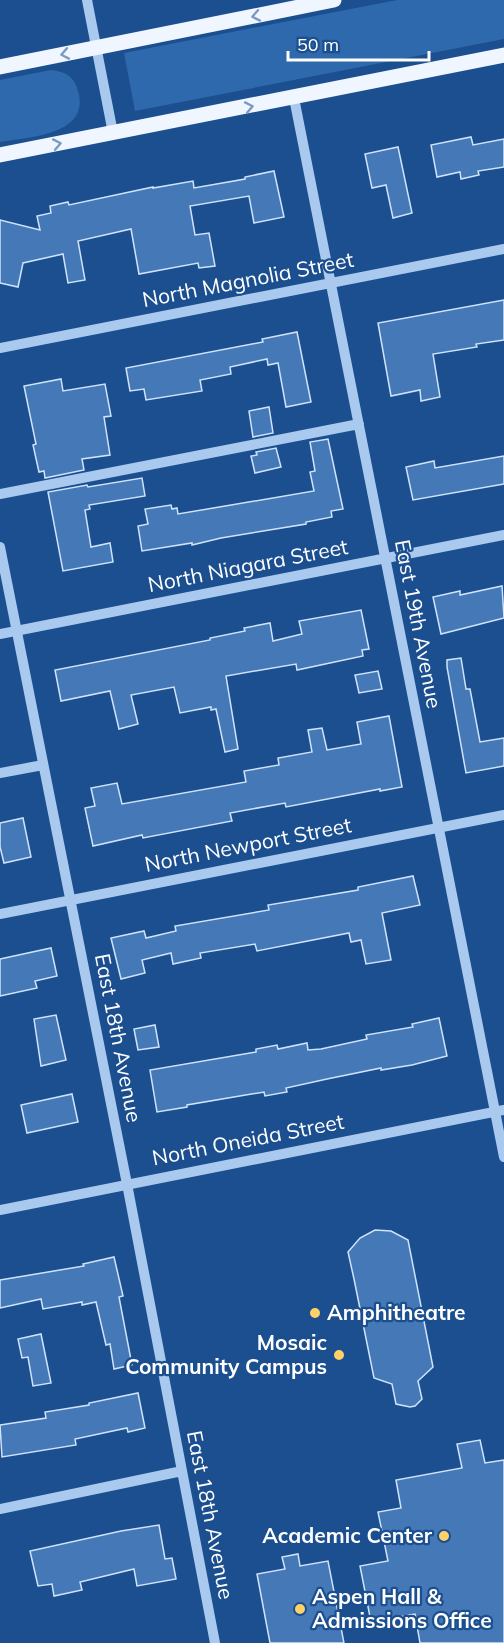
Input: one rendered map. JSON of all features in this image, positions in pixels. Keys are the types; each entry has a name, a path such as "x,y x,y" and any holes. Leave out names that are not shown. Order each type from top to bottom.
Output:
{"main road":[{"path":"0,67 334,0"},
{"path":"0,155 504,55"}],"street":[{"path":"87,0 113,133"},
{"name":"East 19th Avenue","path":"294,98 438,828 500,1111 504,1157"},
{"name":"North Magnolia Street","path":"0,348 504,249"},
{"path":"0,494 359,423"},
{"name":"North Niagara Street","path":"0,634 504,536"},
{"name":"East 18th Avenue","path":"0,547 127,1184 215,1643"},
{"path":"0,773 43,765"},
{"name":"North Newport Street","path":"0,914 504,815"},
{"name":"North Oneida Street","path":"0,1210 500,1111"},
{"path":"0,1509 183,1471"}],"shaded area":[{"path":"397,0 504,0 504,39 135,111 124,53"},
{"path":"51,70 72,78 78,91 80,106 75,117 67,125 55,131 0,142 0,80"}],"building":[{"path":"471,137 473,145 504,139 504,167 478,171 479,175 461,179 460,172 437,177 431,145"},
{"path":"398,147 412,213 393,218 386,185 372,188 365,154"},
{"path":"274,171 284,217 254,223 249,196 190,206 195,235 209,233 215,266 199,268 198,263 139,274 131,229 78,241 85,280 68,283 63,254 23,263 18,287 0,283 0,220 40,230 37,216 51,213 50,206 68,202 69,205 193,181 194,188"},
{"path":"504,300 504,340 433,354 440,397 421,401 420,390 391,396 378,323"},
{"path":"297,332 311,402 286,407 278,363 268,365 267,359 230,367 231,374 200,380 202,391 146,400 144,389 130,391 126,368 263,342 262,339"},
{"path":"61,379 63,391 105,384 111,416 104,417 110,455 82,459 84,470 45,478 44,471 39,472 33,445 36,444 24,386"},
{"path":"269,407 273,433 253,437 249,411"},
{"path":"328,439 343,509 331,511 332,517 192,545 192,543 142,551 138,526 148,524 145,509 171,505 172,509 177,508 178,514 314,491 310,472 315,471 310,442"},
{"path":"276,448 281,467 255,473 251,456 257,455 256,452"},
{"path":"504,456 504,484 413,500 406,467 434,461 435,468"},
{"path":"142,478 145,496 89,505 90,509 85,510 91,547 110,543 113,562 63,571 48,492"},
{"path":"502,586 504,618 441,634 433,597 460,591 460,595"},
{"path":"361,610 369,649 362,650 363,656 297,670 296,664 226,676 238,749 225,752 216,709 211,710 211,707 180,713 174,687 131,695 138,724 119,729 110,691 61,701 55,670 210,640 210,638 245,631 244,628 270,623 273,641 302,634 299,621"},
{"path":"461,658 466,689 470,689 480,742 504,738 504,766 466,773 447,667 447,660"},
{"path":"378,671 382,689 359,693 355,675"},
{"path":"389,716 402,787 286,807 285,803 230,813 232,821 143,838 142,835 93,846 85,808 95,806 91,788 117,783 122,804 246,782 244,771 279,765 278,758 312,752 308,730 322,728 327,750 361,744 357,722"},
{"path":"23,818 31,857 4,863 0,847 0,823"},
{"path":"413,876 420,905 382,913 391,960 366,964 361,940 351,942 349,933 257,951 255,944 200,953 201,958 173,964 171,953 142,960 145,973 121,979 111,938 144,931 146,938 176,931 175,926 269,910 268,905 358,890 358,887"},
{"path":"51,948 57,976 35,981 37,988 0,996 0,959"},
{"path":"56,1015 66,1060 41,1066 34,1019"},
{"path":"439,1018 447,1056 412,1065 381,1070 381,1068 286,1088 287,1092 265,1096 264,1092 157,1112 150,1070 256,1052 256,1049 277,1045 278,1049 307,1043 308,1050 321,1049 367,1039 366,1035 413,1027 412,1024"},
{"path":"155,1025 159,1047 138,1050 134,1029"},
{"path":"72,1094 78,1122 27,1133 21,1105"},
{"path":"375,1230 391,1231 408,1240 433,1367 418,1381 422,1399 415,1406 396,1404 392,1384 374,1378 348,1252 360,1238"},
{"path":"114,1257 123,1296 119,1297 132,1365 114,1369 110,1344 106,1345 96,1302 82,1305 82,1302 43,1309 41,1299 0,1308 0,1280 84,1266 83,1264"},
{"path":"41,1334 51,1383 33,1386 28,1357 22,1358 18,1339"},
{"path":"138,1393 145,1428 128,1432 127,1428 75,1439 76,1445 2,1457 0,1425 46,1418 45,1412 89,1405 89,1403"},
{"name":"Academic Center","path":"480,1440 485,1463 504,1460 504,1643 420,1643 415,1614 371,1622 360,1566 388,1561 378,1512 401,1508 396,1480 462,1468 457,1444"},
{"path":"159,1525 165,1559 172,1558 176,1579 137,1586 134,1569 80,1582 82,1590 54,1596 52,1584 38,1586 30,1551"},
{"name":"Aspen Hall & Admissions Office","path":"298,1554 300,1566 328,1561 344,1643 270,1643 257,1574 285,1569 282,1557"}],"place":[{"name":"Amphitheatre","path":"315,1313"},
{"name":"Mosaic Community Campus","path":"339,1355"},
{"name":"Academic Center","path":"444,1536"},
{"name":"Aspen Hall & Admissions Office","path":"300,1609"}]}
